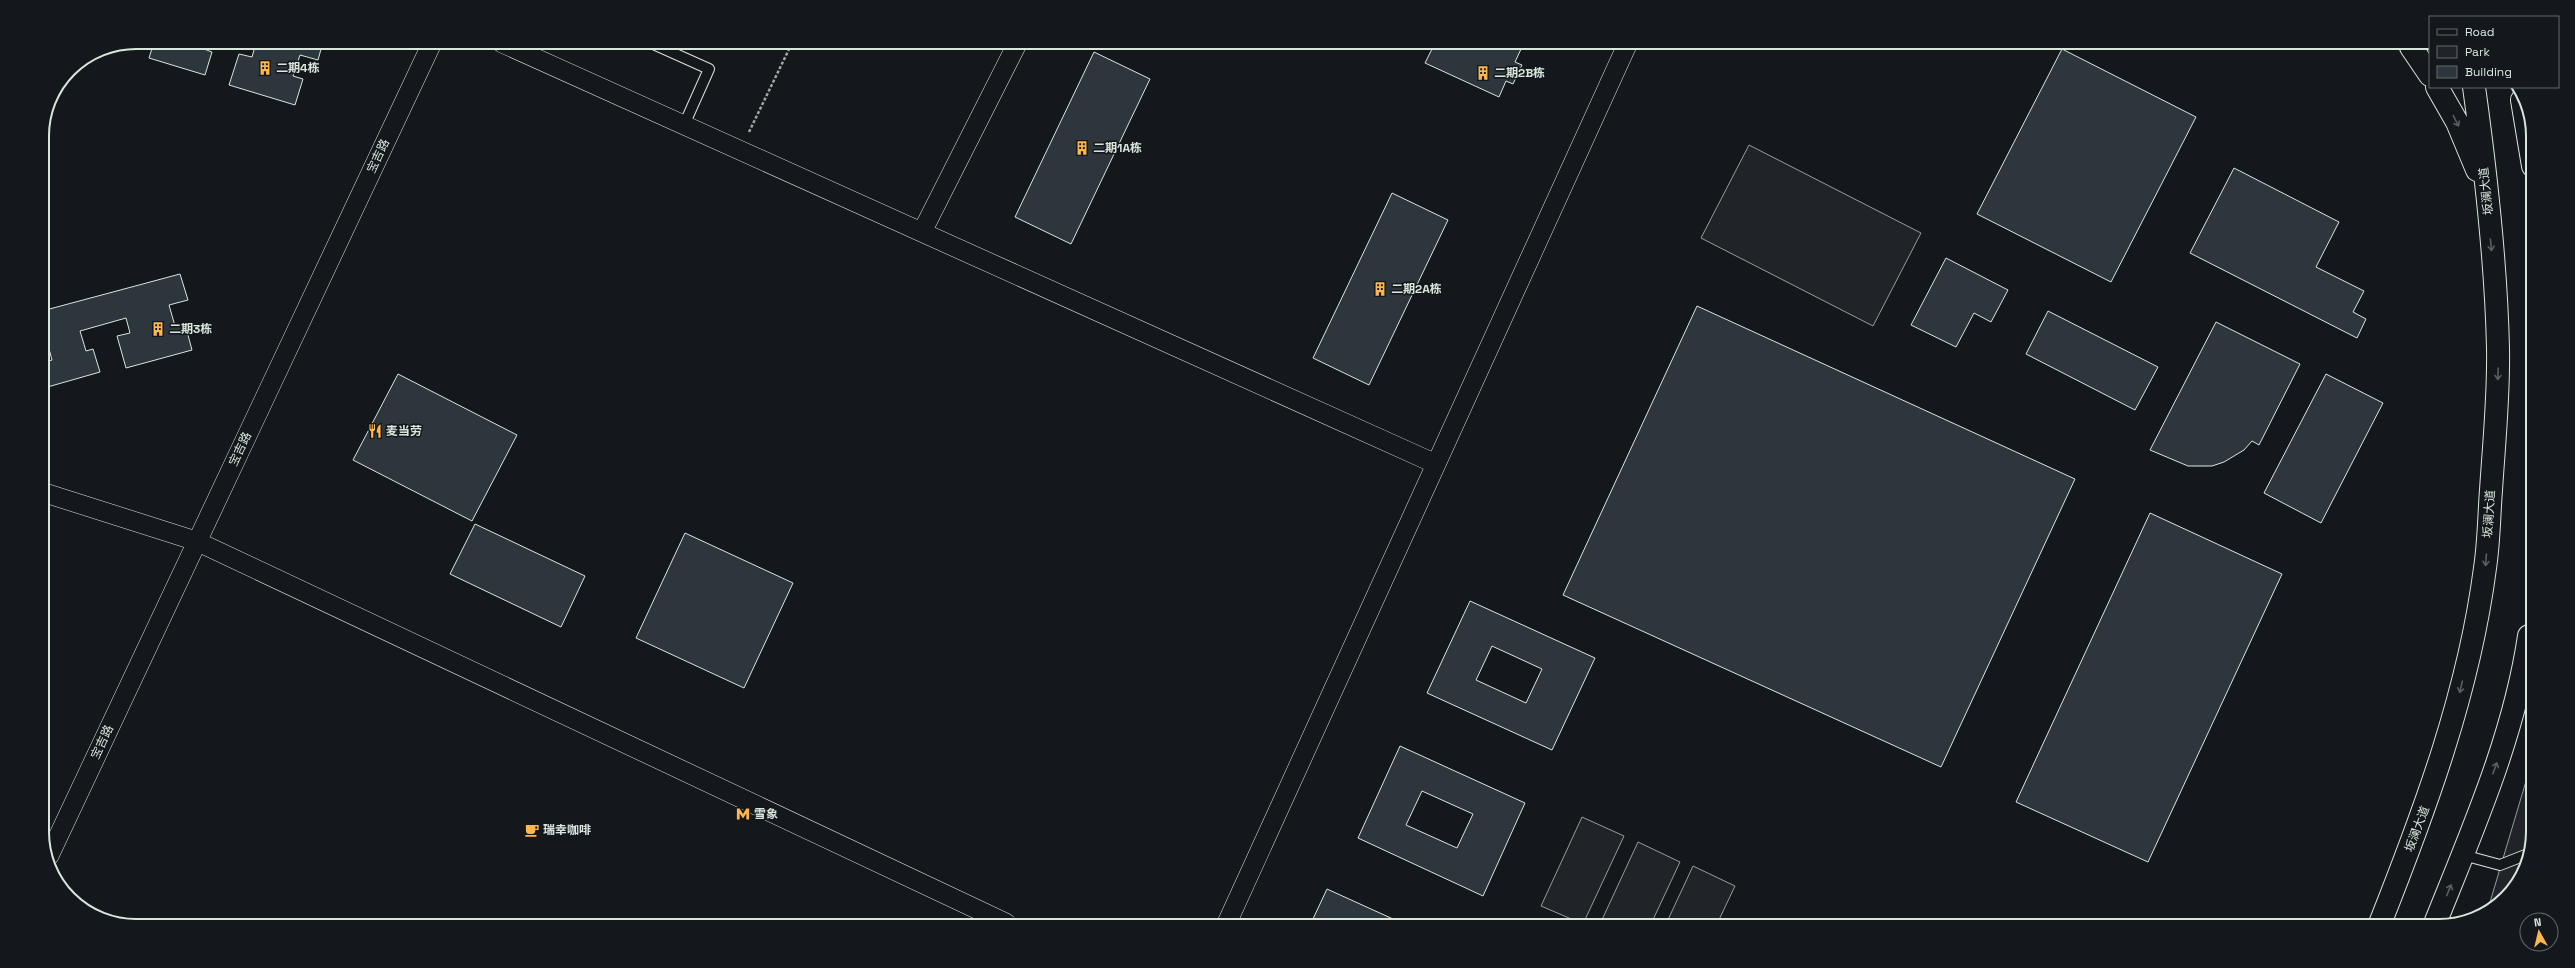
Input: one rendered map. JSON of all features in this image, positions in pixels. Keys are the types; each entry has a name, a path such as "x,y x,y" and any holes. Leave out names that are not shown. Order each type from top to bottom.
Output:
{"main road":[{"path":"2412,49 2429,74"},
{"path":"2438,88 2470,150 2487,206"},
{"name":"坂澜大道","path":"2382,919 2431,792 2453,718 2485,567 2496,419 2498,350 2495,274 2474,88"},
{"path":"2437,919 2463,855 2504,744 2524,672 2526,658"}],"street":[{"name":"宝吉路","path":"51,851 196,541 429,49"},
{"path":"515,49 1436,464"},
{"path":"922,232 1014,49"},
{"path":"1230,919 1625,49"},
{"path":"49,494 196,541 998,919"}],"lane":[{"path":"664,49 709,69 684,125"},
{"path":"2463,855 2500,865 2522,856"}],"path":[{"path":"740,150 789,49"}],"green space":[{"path":"1749,145 1921,233 1873,326 1701,238"},
{"path":"2526,781 2526,832 2521,860 2508,885 2490,901"},
{"path":"1582,817 1624,836 1585,919 1571,919 1541,906"},
{"path":"1638,842 1680,862 1653,919 1602,919"},
{"path":"1693,866 1735,886 1719,919 1668,919"}],"building":[{"path":"152,49 204,49 212,52 205,75 149,58"},
{"name":"二期4栋","path":"254,49 321,49 318,60 300,55 293,76 303,79 295,105 229,85 239,54 252,57"},
{"name":"二期2B栋","path":"1432,49 1521,49 1515,62 1522,65 1513,84 1506,81 1499,97 1425,63"},
{"path":"2062,49 2196,117 2111,282 1977,214"},
{"name":"二期1A栋","path":"1094,52 1150,79 1071,244 1015,217"},
{"path":"2234,168 2339,222 2316,267 2364,291 2353,312 2366,319 2357,338 2190,253"},
{"name":"二期2A栋","path":"1392,193 1448,220 1369,385 1313,358"},
{"path":"1946,258 2008,290 1991,322 1974,313 1956,347 1911,325"},
{"name":"二期3栋","path":"180,274 188,300 169,305 175,326 185,324 192,350 126,368 117,336 130,333 126,318 80,331 86,351 93,349 100,372 49,387 49,361 52,360 49,349 49,309"},
{"path":"1697,306 2075,479 1941,767 1563,595"},
{"path":"2048,311 2158,367 2135,410 2026,354"},
{"path":"2216,322 2300,364 2259,445 2252,441 2244,450 2224,462 2212,466 2188,466 2150,450"},
{"path":"398,374 517,435 472,521 353,460"},
{"path":"2326,374 2383,403 2321,523 2264,493"},
{"path":"2150,513 2282,574 2148,862 2016,802"},
{"path":"475,524 585,576 561,627 450,574"},
{"path":"685,533 793,583 744,688 636,638"},
{"path":"1470,601 1595,658 1552,750 1427,693","holes":["1492,646 1542,669 1526,703 1476,680"]},
{"path":"1400,746 1525,803 1483,896 1358,838","holes":["1422,791 1473,814 1457,848 1406,825"]},
{"path":"1327,889 1393,919 1313,919"}],"place":[{"name":"二期4栋","path":"265,68"},
{"name":"二期2B栋","path":"1483,73"},
{"name":"二期1A栋","path":"1082,148"},
{"name":"二期2A栋","path":"1380,289"},
{"name":"二期3栋","path":"158,329"},
{"name":"麦当劳","path":"375,431"},
{"name":"雪象","path":"743,814"},
{"name":"瑞幸咖啡","path":"532,830"}]}
